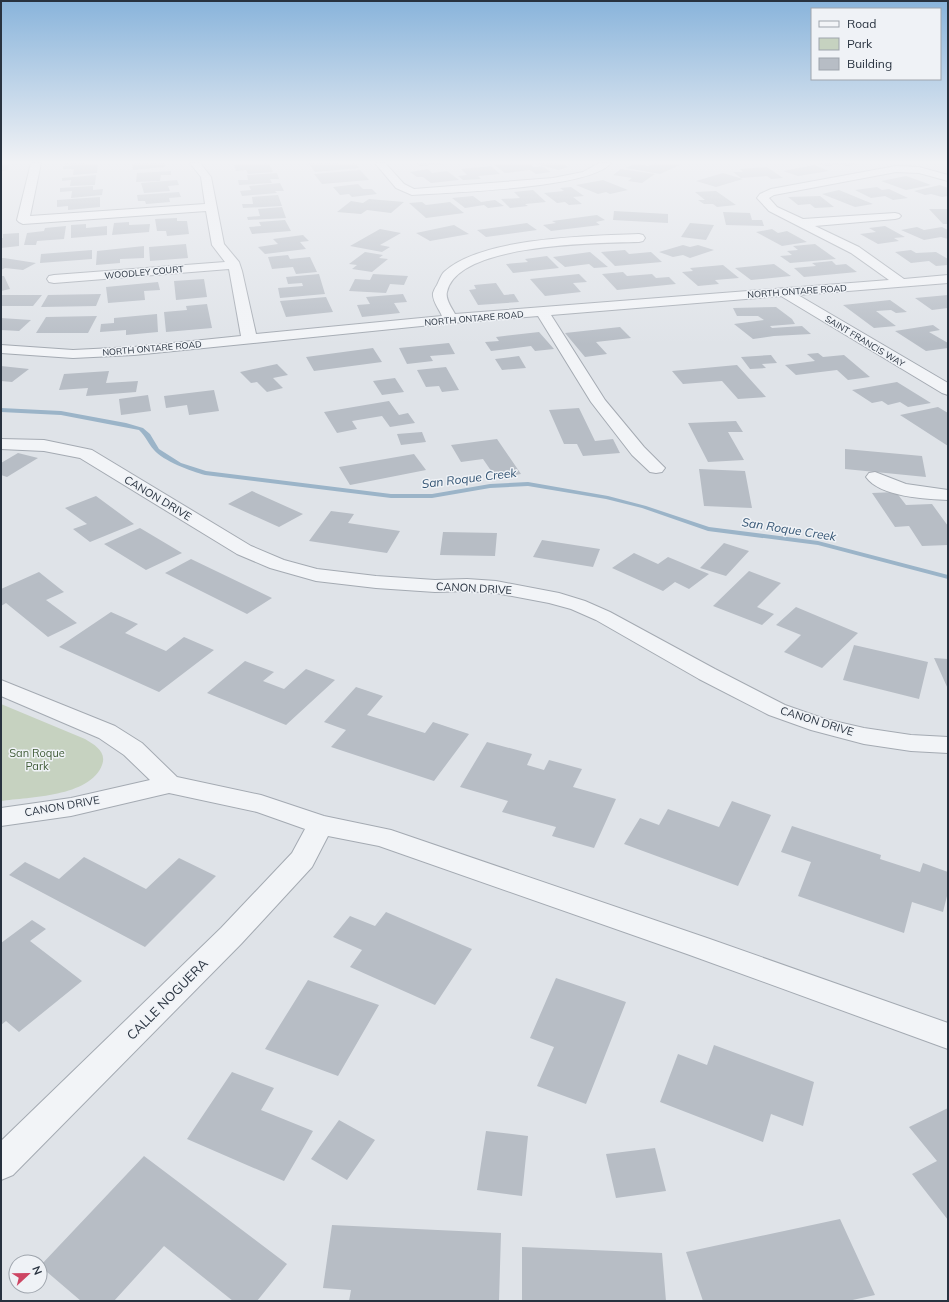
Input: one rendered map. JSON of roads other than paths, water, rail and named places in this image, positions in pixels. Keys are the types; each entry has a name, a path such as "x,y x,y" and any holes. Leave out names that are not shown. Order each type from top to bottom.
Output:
{"street":[{"path":"214,224 218,245 234,265 236,271 249,338"},
{"path":"803,224 855,250 902,283"},
{"path":"451,319 441,301 440,292 446,277 468,262 495,252 526,246 639,238"},
{"name":"WOODLEY COURT","path":"54,279 234,265"},
{"name":"NORTH ONTARE ROAD","path":"1,348 72,354 104,353 451,319 948,279"},
{"name":"SAINT FRANCIS WAY","path":"783,292 948,390"},
{"path":"542,312 599,402 638,451 656,468"},
{"name":"CANON DRIVE","path":"1,444 47,445 86,454 244,550 277,564 316,575 376,582 496,587 552,597 603,616 707,674 777,710 819,725 864,736 911,742 948,744"},
{"path":"875,478 886,485 910,492 948,495"},
{"path":"1,687 107,732 132,749 169,784"},
{"name":"CANON DRIVE","path":"1,817 71,806 169,784 261,804 321,825 382,837 697,946 948,1036"},
{"name":"CALLE NOGUERA","path":"1,1164 231,936 302,860 321,825"}],"waterway":[{"name":"San Roque Creek","path":"1,410 61,413 141,429 148,435 157,450 179,464 205,473 391,496 432,496 490,486 528,484 606,497 644,507 708,529 818,543 948,577"}],"park label":[{"name":"San Roque Park","path":"37,759"}]}
